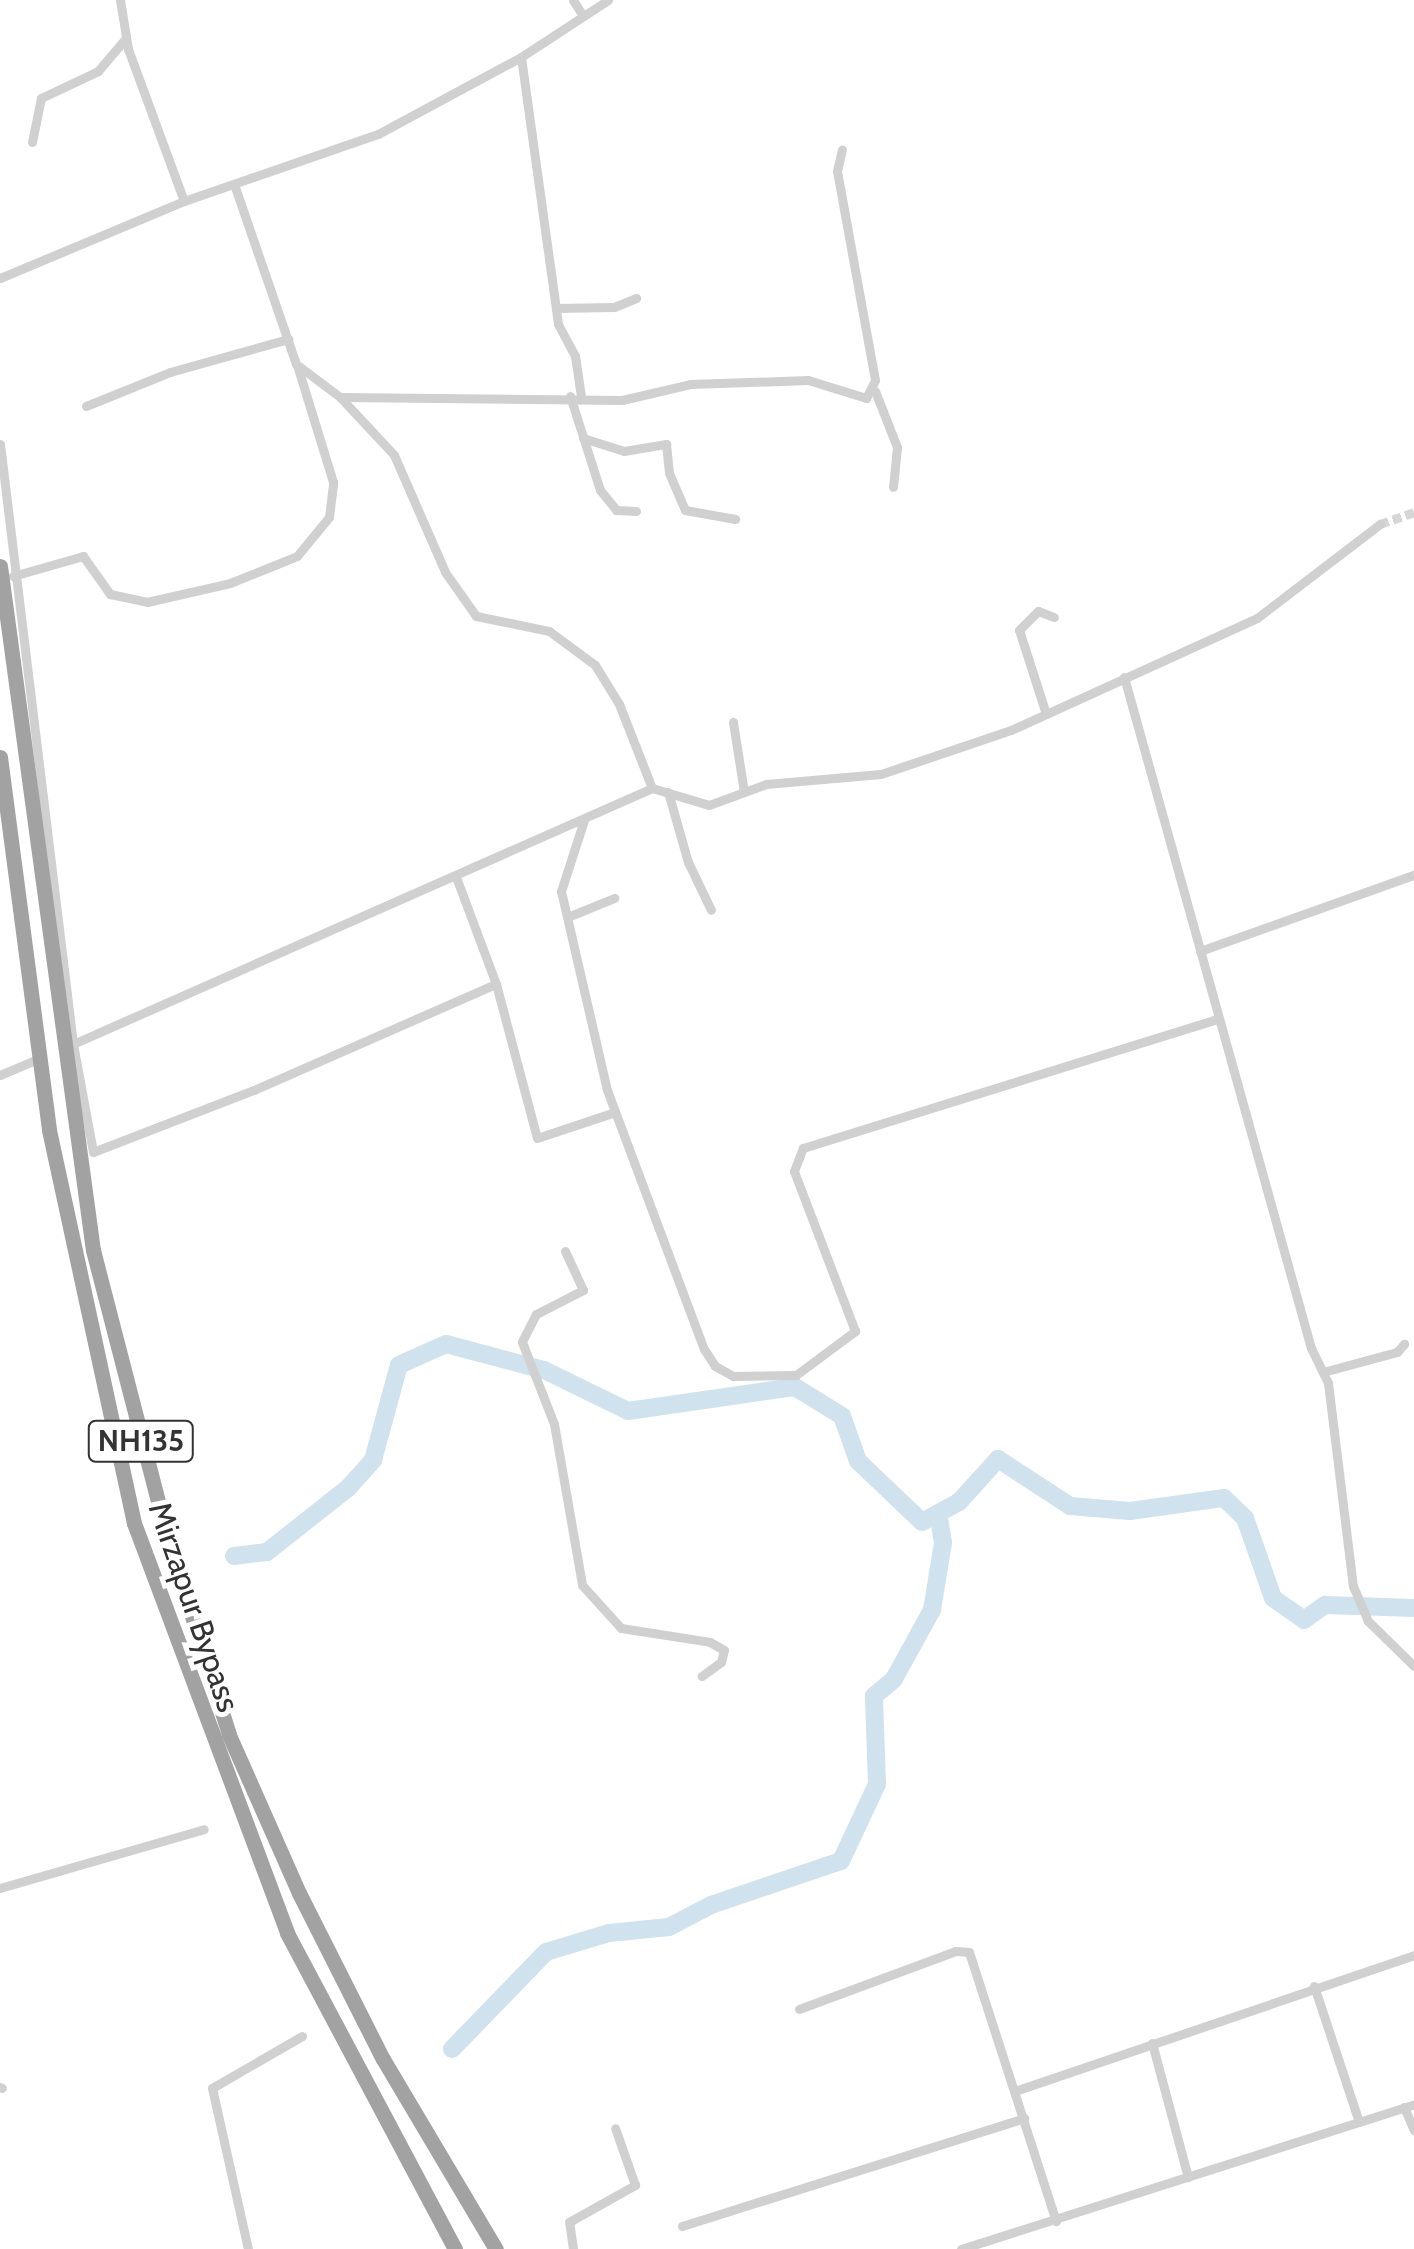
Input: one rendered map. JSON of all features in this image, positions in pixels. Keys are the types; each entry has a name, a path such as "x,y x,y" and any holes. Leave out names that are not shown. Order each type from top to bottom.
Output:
{"highway":[{"name":"NH135","path":"6,571 93,1250 169,1543 228,1735 299,1893 384,2059 496,2249"},
{"name":"Mirzapur Bypass","path":"0,757 40,1058 86,1324 134,1523 287,1933 455,2249"}],"street":[{"path":"120,0 125,27 184,202"},
{"path":"573,0 583,16"},
{"path":"0,278 184,202 378,134 522,57 608,0"},
{"path":"32,142 41,98 98,71 125,27"},
{"path":"522,57 556,308 582,396"},
{"path":"842,150 838,171 875,391 896,447 892,487"},
{"path":"6,571 83,556 110,594 147,602 230,583 297,556 329,517 333,482 235,187"},
{"path":"556,308 614,306 636,298"},
{"path":"86,406 170,372 288,339"},
{"path":"296,364 340,397 394,455 444,572 476,616 565,638 605,678 652,788"},
{"path":"340,397 638,399 726,381 823,382 862,399 875,391"},
{"path":"570,396 600,490 616,510 636,511"},
{"path":"583,438 624,451 666,444 669,473 685,510 735,519"},
{"path":"0,444 6,571 92,1152 254,1090 496,984"},
{"path":"73,1044 652,788 709,806 766,784 881,774 1046,714 1256,618 1380,524"},
{"path":"1046,714 1019,630 1038,611 1054,617"},
{"path":"1124,677 1218,1018 1323,1372 1358,1600 1363,1614 1414,1666"},
{"path":"733,722 744,792"},
{"path":"668,792 688,862 711,910"},
{"path":"584,820 562,881 615,1112 710,1360 733,1376 776,1379 806,1369 855,1331 794,1172 804,1148 1218,1018"},
{"path":"1200,951 1414,875"},
{"path":"456,877 496,984 539,1140 615,1112"},
{"path":"570,916 614,898"},
{"path":"0,1075 40,1058"},
{"path":"564,1251 583,1290 536,1314 522,1342 524,1358 534,1372 554,1424 582,1585 621,1628 710,1642 724,1650 722,1662 702,1676"},
{"path":"1323,1372 1396,1352 1404,1344"},
{"path":"0,1888 204,1829"},
{"path":"799,2009 966,1950 1056,2220"},
{"path":"1015,2091 1414,1954"},
{"path":"1314,1986 1359,2122"},
{"path":"248,2249 212,2088 302,2036"},
{"path":"1152,2042 1188,2178"},
{"path":"961,2249 1409,2105 1414,2130"},
{"path":"682,2226 1024,2118"},
{"path":"573,2249 569,2222 634,2185 614,2128"}],"waterway":[{"path":"234,1556 267,1552 348,1488 373,1460 399,1365 446,1344 544,1370 628,1411 795,1387 842,1416 858,1461 922,1522 959,1502 998,1459 1070,1506 1130,1511 1224,1498 1245,1518 1273,1598 1304,1620 1325,1605 1414,1608"},
{"path":"452,2049 546,1952 609,1933 669,1927 711,1905 841,1861 877,1784 874,1696 894,1679 932,1610 943,1543 938,1513"}],"tunnel":[{"path":"1380,524 1414,512"}]}
